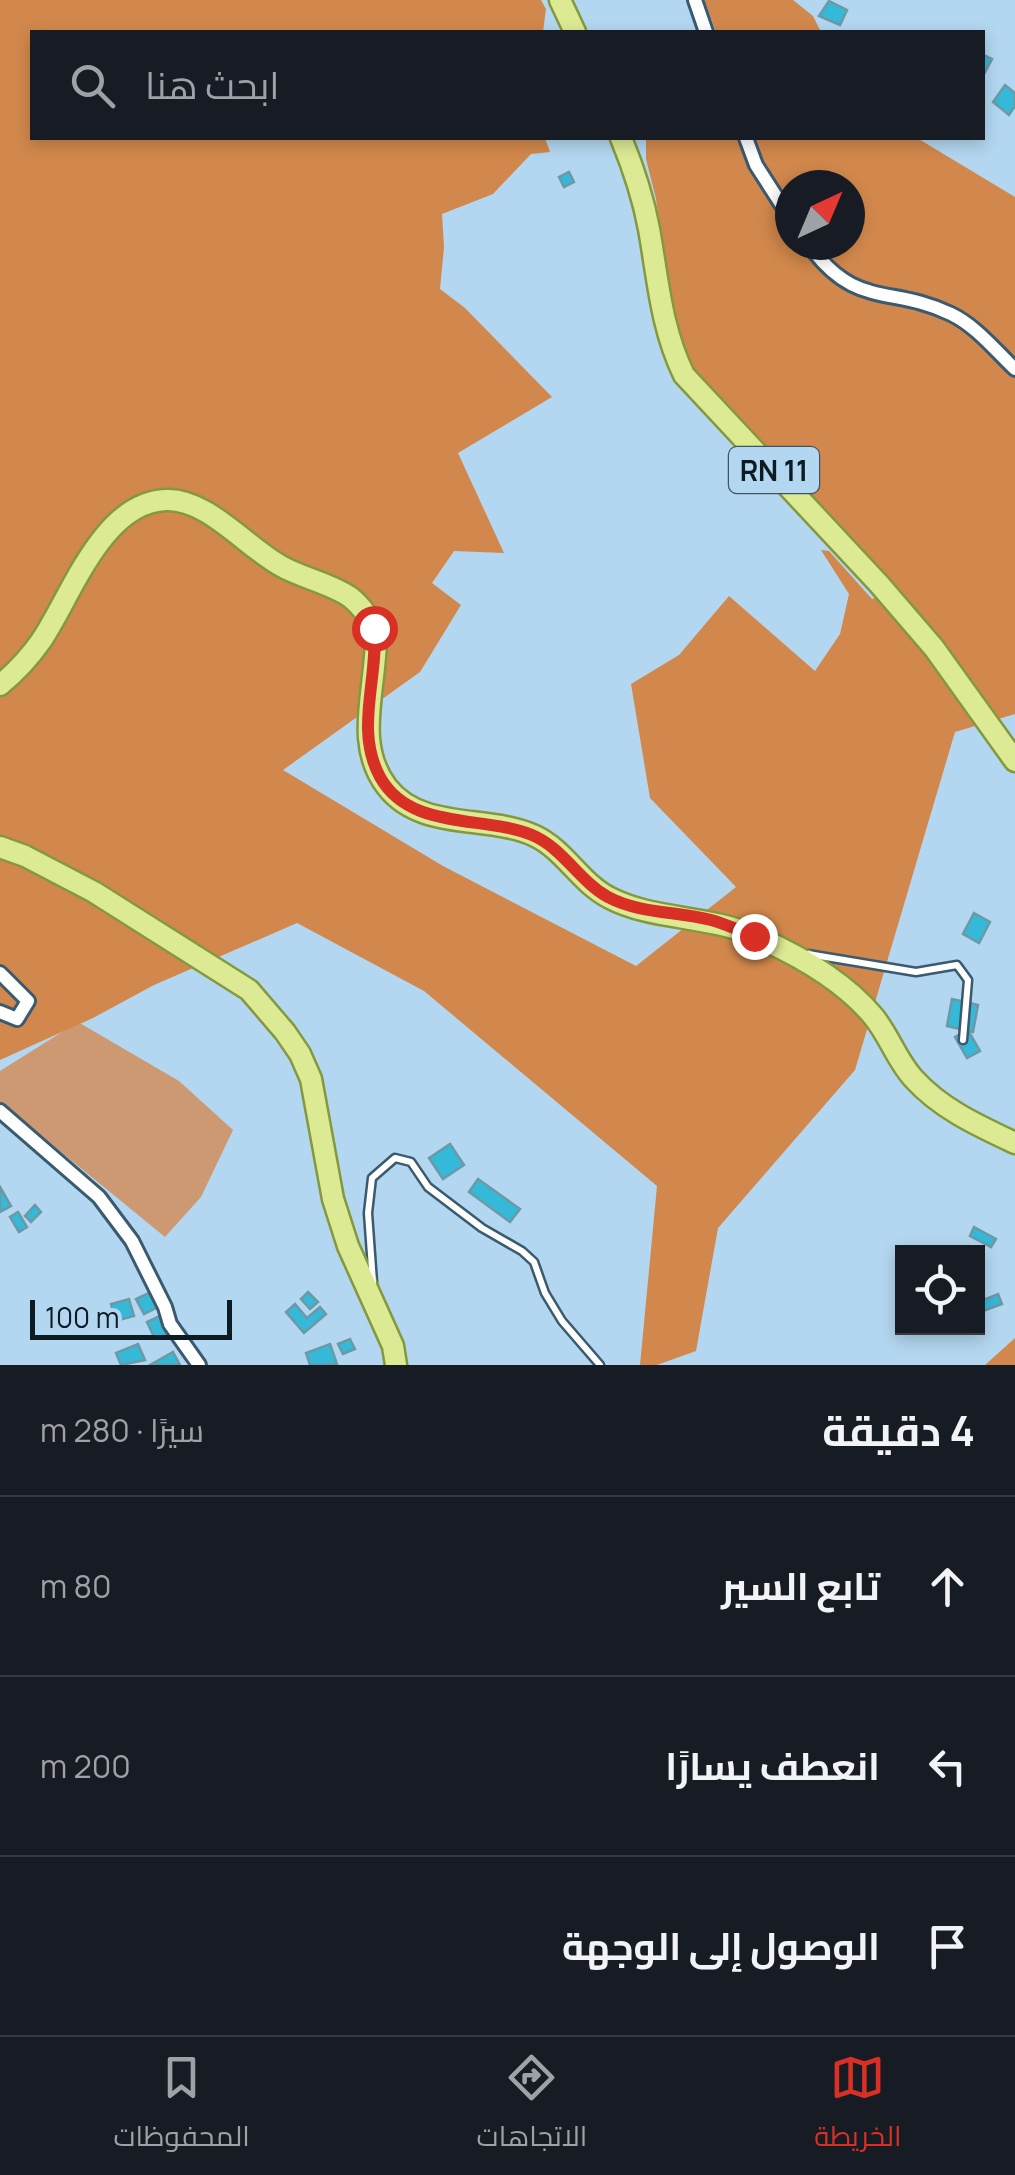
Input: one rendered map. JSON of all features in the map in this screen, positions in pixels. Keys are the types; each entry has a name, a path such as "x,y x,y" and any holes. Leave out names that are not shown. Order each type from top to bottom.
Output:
{"main road":[{"path":"560,0 574,30"},
{"name":"RN 11","path":"622,140 636,175 649,228 672,351 684,375 912,622 1015,760"},
{"path":"0,685 42,640 72,585 129,512 164,500 186,502 206,511 278,565 350,597 364,612 374,628 376,646 368,706 371,752 390,791 440,817 535,836 608,897 644,910 711,920 782,950 850,993 872,1014 911,1076 930,1095 956,1114 1015,1142"},
{"path":"0,847 94,892 249,990 266,1009 300,1054 311,1079 333,1198 348,1246 393,1346 396,1365"}],"street":[{"path":"694,0 705,30"},
{"path":"747,140 756,165 775,195"},
{"path":"823,260 856,289 950,314 974,329 1015,370"},
{"path":"0,973 28,1001 17,1019 0,1012"},
{"path":"0,1111 99,1197 132,1242 170,1324 199,1365"}],"lane":[{"path":"782,950 916,972 956,966 968,980 963,1040"},
{"path":"375,1303 368,1213 372,1178 395,1158 411,1162 428,1187 534,1262 545,1293 562,1321 600,1365"}],"shaded area":[{"path":"0,0 541,0 546,9 543,30 30,30 30,140 546,140 550,152 531,154 493,194 442,214 440,289 465,308 552,397 458,453 504,553 454,551 432,583 461,605 420,672 283,770 443,866 636,966 736,887 650,798 631,684 679,655 729,596 815,671 840,634 849,594 821,550 829,551 872,599 896,591 721,405 689,362 670,303 646,140 920,140 1015,197 1015,714 955,732 855,1070 718,1228 696,1351 657,1365 640,1365 657,1186 424,991 297,923 154,985 0,1060"},
{"path":"704,0 793,0 813,16 820,30 715,30"},
{"path":"78,1022 179,1081 233,1130 201,1197 165,1237 0,1102 0,1071"},
{"path":"1015,1338 1015,1365 985,1365"}],"building":[{"path":"829,1 847,10 840,25 819,16"},
{"path":"1005,85 1015,93 1015,106 1009,115 993,102"},
{"path":"569,172 574,182 564,187 559,177"},
{"path":"974,913 990,922 979,943 963,934"},
{"path":"952,999 978,1005 973,1032 947,1026"},
{"path":"968,1030 980,1051 967,1058 955,1037"},
{"path":"450,1144 464,1165 443,1179 429,1158"},
{"path":"478,1179 520,1209 510,1222 469,1192"},
{"path":"0,1187 11,1206 0,1212"},
{"path":"35,1205 41,1212 31,1222 25,1216"},
{"path":"18,1212 27,1227 19,1232 10,1217"},
{"path":"974,1227 996,1239 991,1247 970,1236"},
{"path":"151,1292 158,1307 144,1314 136,1299"},
{"path":"308,1292 318,1302 310,1309 301,1299"},
{"path":"998,1294 1002,1304 985,1310 985,1299"},
{"path":"129,1299 134,1316 116,1321 111,1304"},
{"path":"295,1304 307,1318 320,1307 326,1314 304,1333 286,1312"},
{"path":"160,1316 169,1333 155,1339 147,1322"},
{"path":"350,1339 355,1349 343,1354 338,1344"},
{"path":"138,1344 145,1360 121,1365 116,1353"},
{"path":"330,1344 337,1364 310,1365 306,1353"},
{"path":"173,1352 180,1365 150,1365"}],"route":[{"path":"374,628 376,646 368,729 371,752 390,791 418,810 440,817 535,836 608,897 644,910 711,920 754,936"}]}
